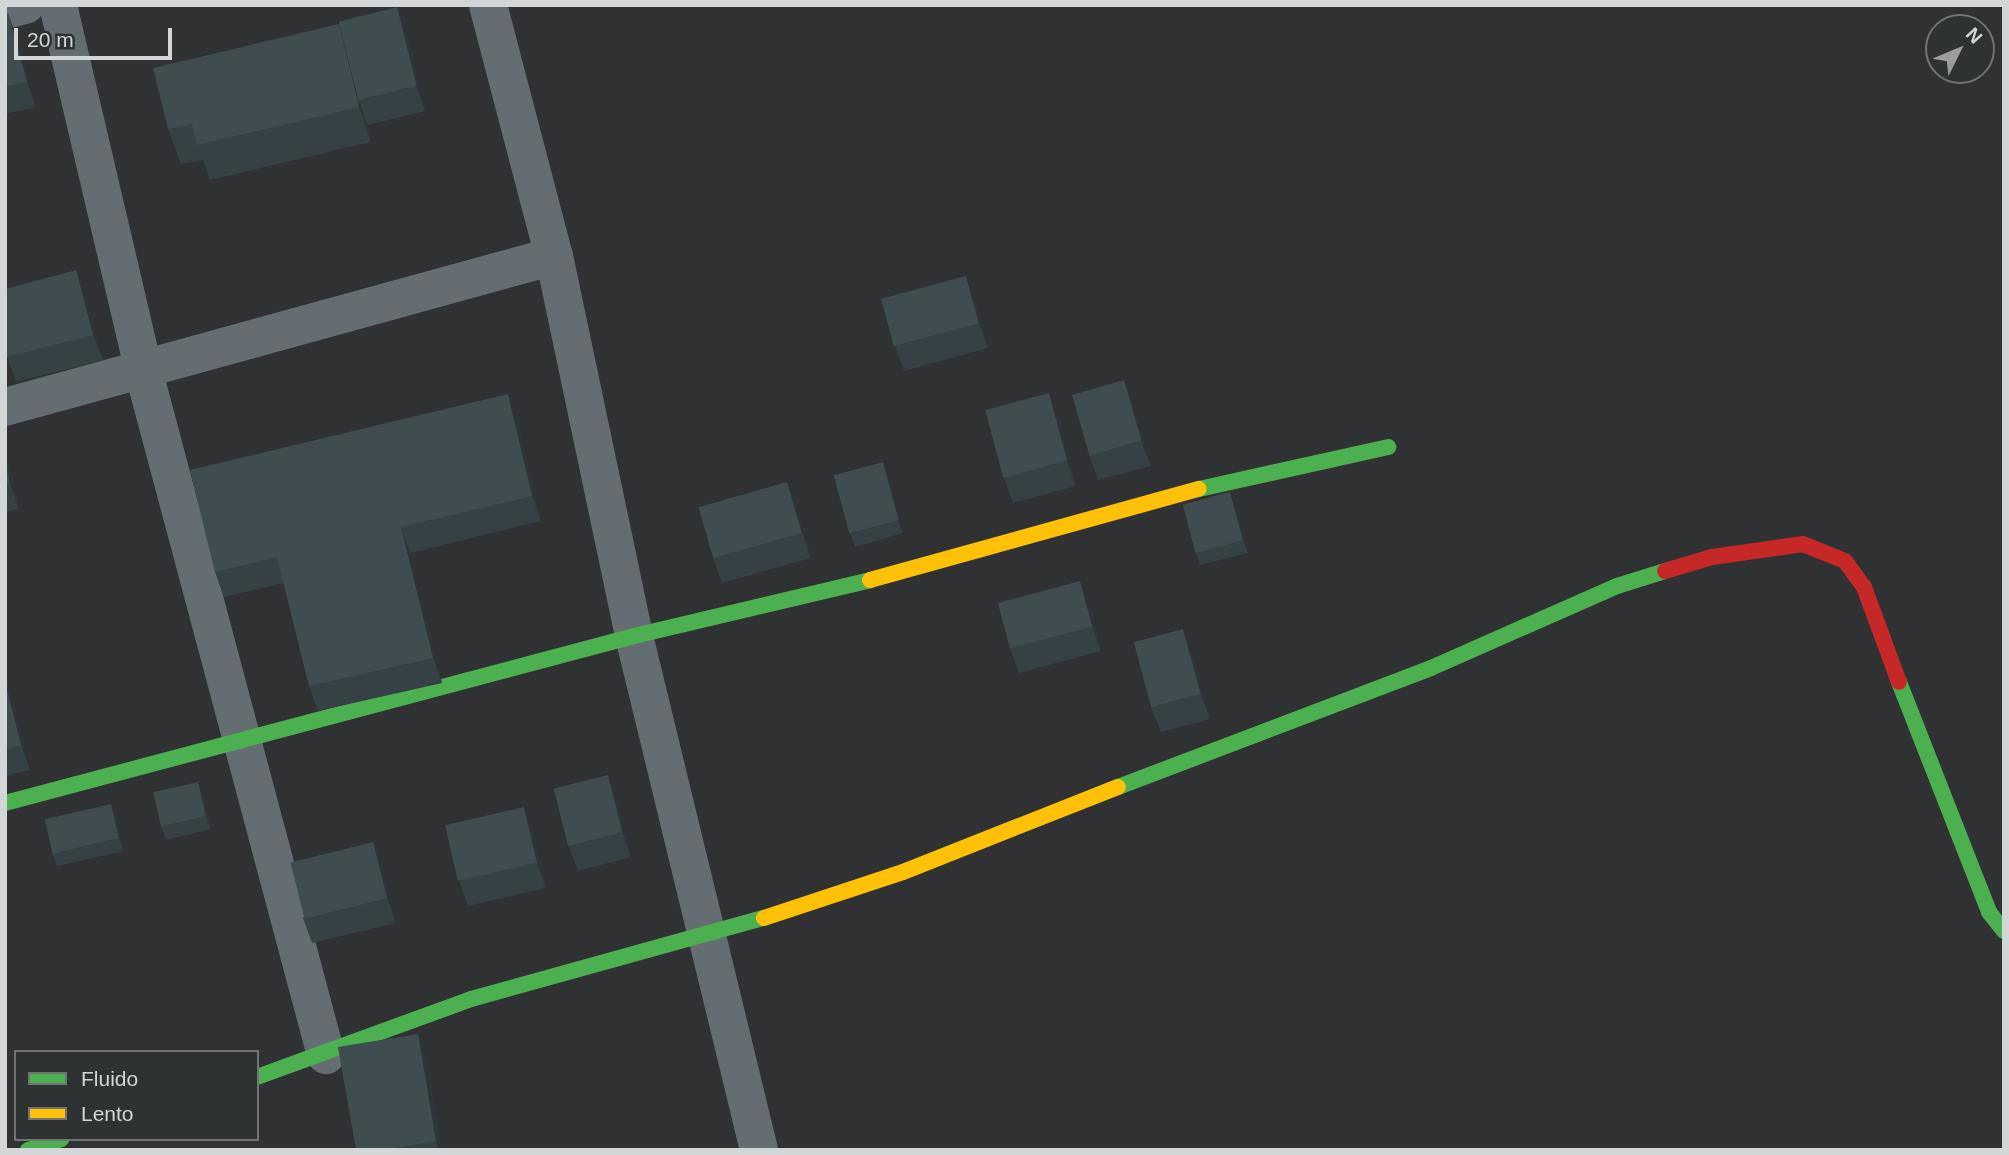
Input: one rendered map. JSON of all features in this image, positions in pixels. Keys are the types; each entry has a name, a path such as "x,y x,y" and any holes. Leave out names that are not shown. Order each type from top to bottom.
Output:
{"street":[{"path":"5,10 25,5"},
{"path":"58,5 144,373 239,739 326,1055"},
{"path":"488,5 554,256 634,636 705,938 759,1150"},
{"path":"5,407 144,373 554,256"},
{"path":"5,803 634,636 856,584 1249,474 1388,447"},
{"path":"259,1076 326,1055 471,999 705,938 903,872 1343,698 1431,668 1618,586 1712,557 1803,544 1845,561 1864,587 1953,825 1989,912 2004,931"},
{"path":"28,1150 55,1141"}],"building":[{"path":"397,7 417,86 358,100 339,22"},
{"path":"8,13 27,82 5,87 5,14"},
{"path":"339,24 359,107 197,145 192,124 168,129 153,68"},
{"path":"76,270 93,335 7,357 5,289"},
{"path":"966,276 979,323 894,346 881,299"},
{"path":"1124,380 1141,441 1089,455 1072,395"},
{"path":"1049,393 1067,461 1003,478 985,410"},
{"path":"508,394 532,496 401,527 433,658 309,686 277,557 215,572 190,470"},
{"path":"5,462 10,484 5,485"},
{"path":"883,462 899,520 849,533 834,475"},
{"path":"787,482 802,533 713,558 699,507"},
{"path":"1230,492 1243,540 1196,553 1183,505"},
{"path":"1080,581 1092,626 1010,648 998,603"},
{"path":"1183,629 1200,694 1151,707 1134,642"},
{"path":"5,682 21,745 5,749"},
{"path":"608,775 622,832 568,846 554,789"},
{"path":"198,782 206,816 161,826 153,792"},
{"path":"111,804 119,838 53,853 45,819"},
{"path":"524,807 537,863 458,881 445,825"},
{"path":"373,842 387,898 305,919 291,863"},
{"path":"418,1034 436,1141 382,1150 356,1150 338,1047"}],"traffic: fast":[{"path":"1199,489 1388,447"},
{"path":"1118,787 1431,668 1617,586 1665,571"},
{"path":"5,803 634,636 870,580"},
{"path":"1899,682 1989,912 2004,931"},
{"path":"259,1076 471,999 764,918"},
{"path":"28,1150 55,1141"}],"traffic: slow":[{"path":"870,580 1199,489"},
{"path":"764,918 903,872 1118,787"}],"traffic: jam":[{"path":"1665,571 1712,557 1803,544 1845,561 1864,587 1899,682"}]}
